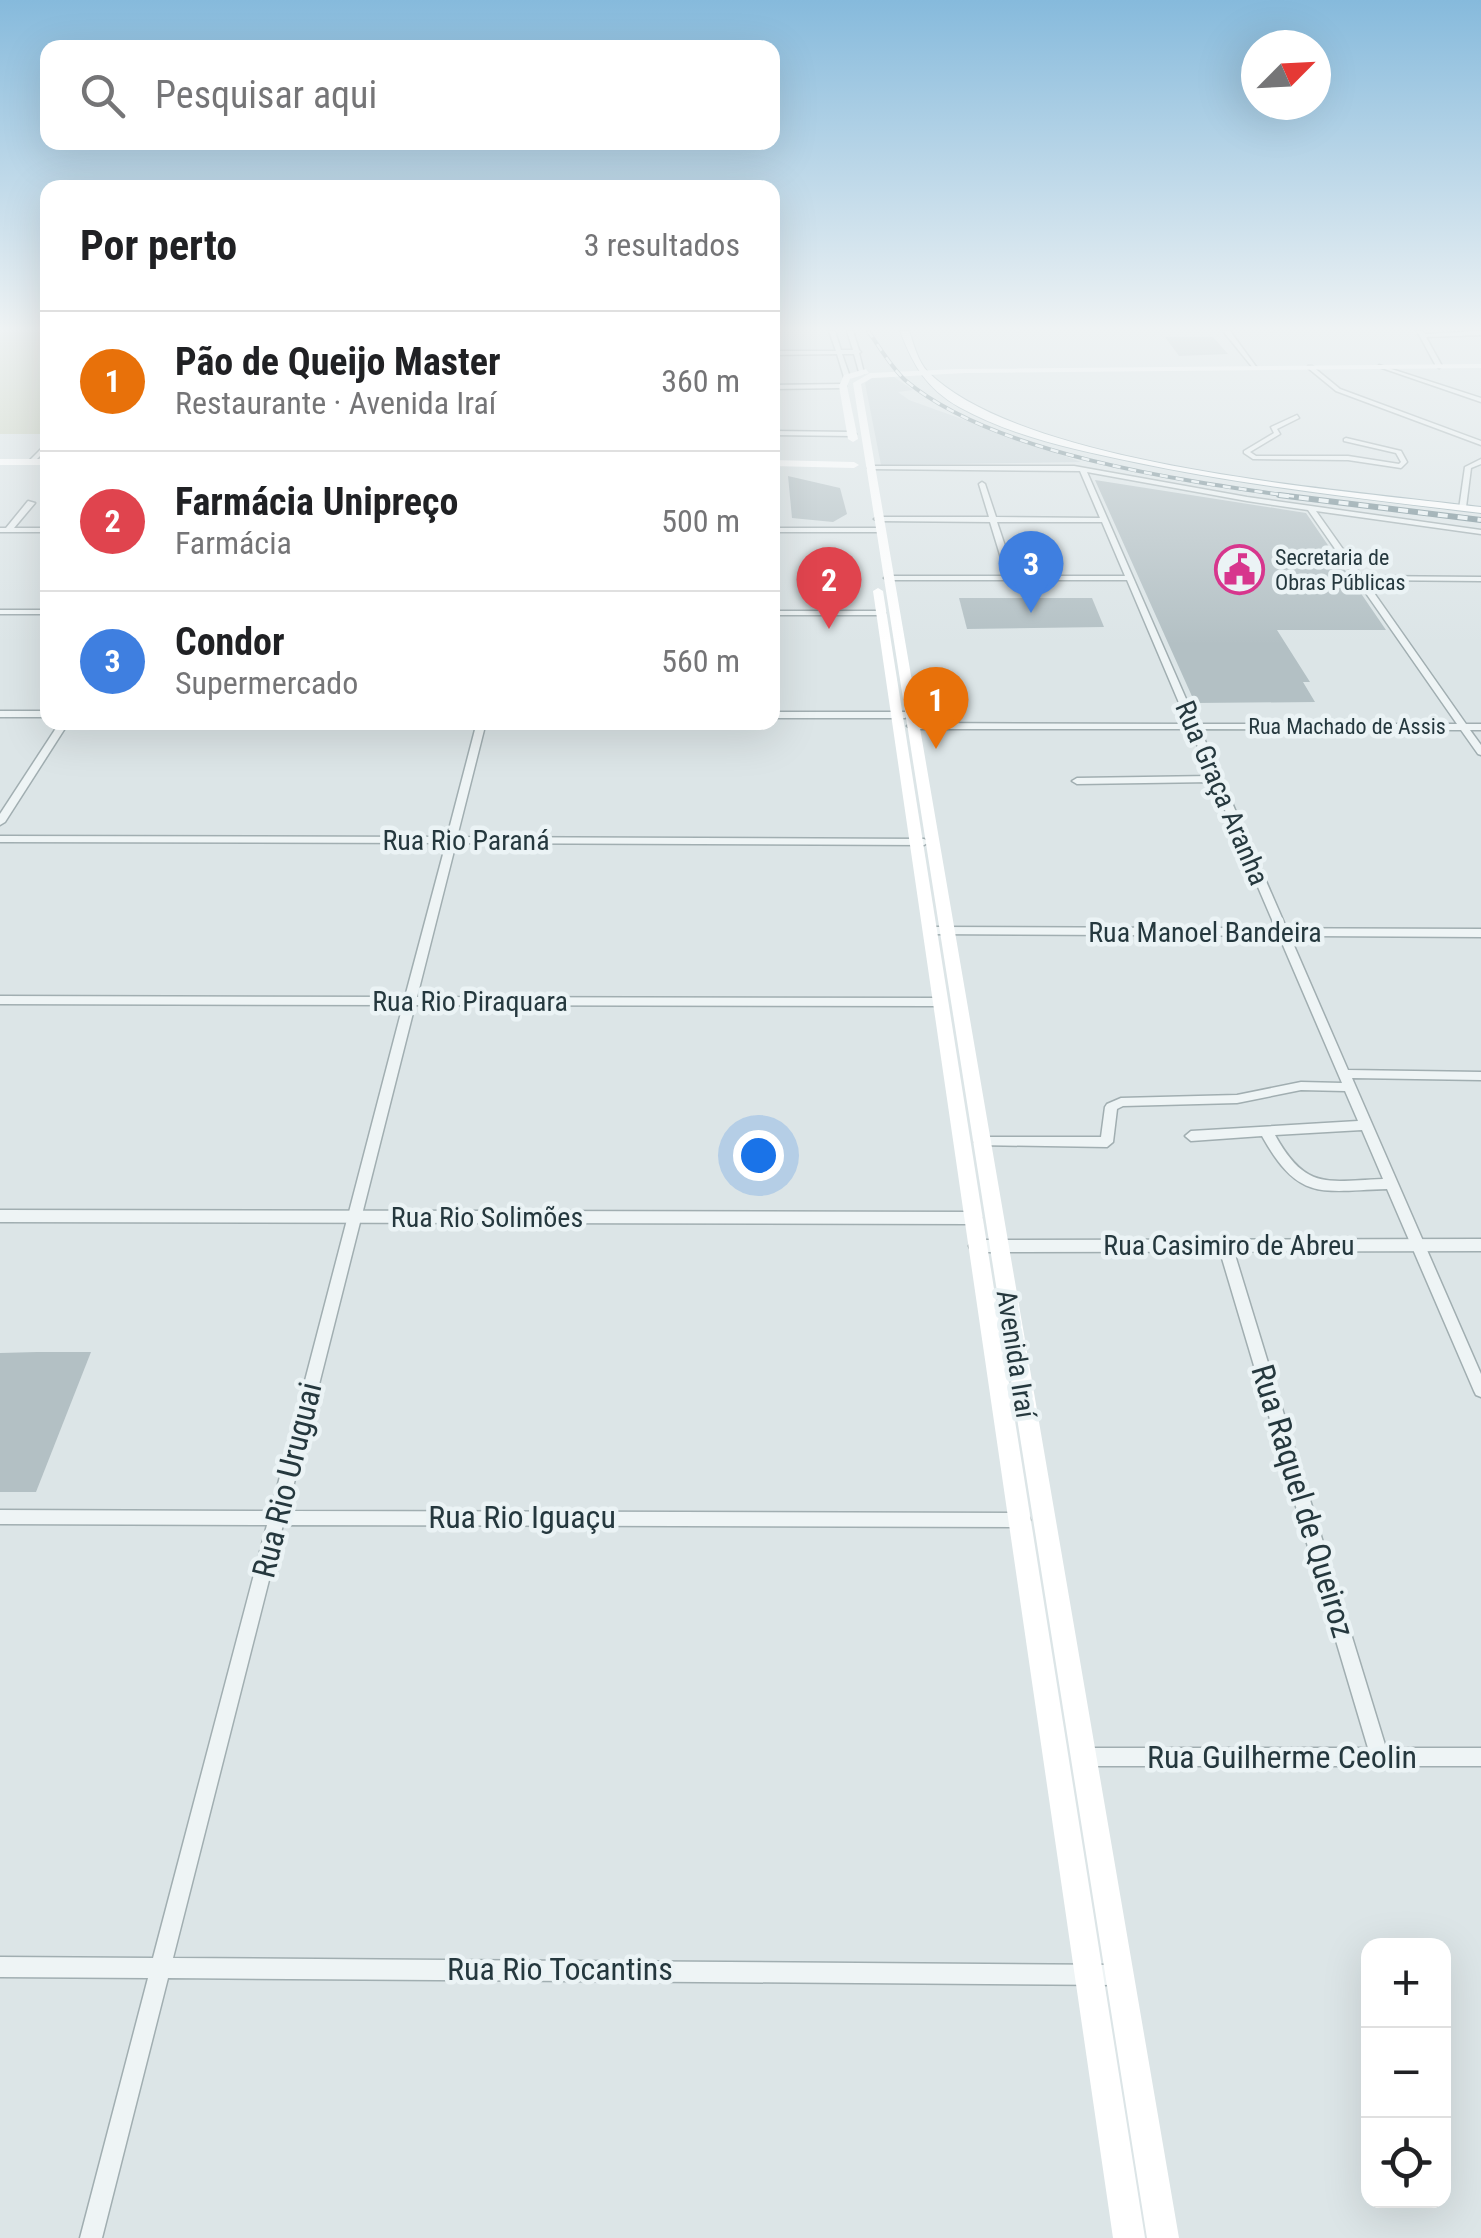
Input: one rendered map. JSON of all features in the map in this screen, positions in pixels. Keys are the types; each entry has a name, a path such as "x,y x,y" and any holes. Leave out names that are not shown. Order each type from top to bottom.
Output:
{"main road":[{"name":"Avenida Iraí","path":"853,435 888,578 886,621"},
{"name":"Avenida Iraí","path":"860,435 861,466"},
{"path":"1041,435 1149,463 1481,510"},
{"path":"0,462 40,462"},
{"path":"780,463 861,466"},
{"name":"Avenida Iraí","path":"875,526 886,621 906,719 942,958 981,1142 988,1246 1070,1760 1119,1976 1163,2238"},
{"name":"Avenida Iraí","path":"942,958 940,1002 973,1218 988,1246"},
{"name":"Avenida Iraí","path":"1070,1760 1088,1973 1129,2238"}],"street":[{"path":"1277,435 1246,452 1278,463"},
{"path":"1256,457 1400,466 1404,462 1399,452 1346,440"},
{"path":"31,462 40,452"},
{"path":"1245,478 1256,457"},
{"path":"1462,507 1468,467 1481,461"},
{"path":"861,466 1083,470 1311,509 1481,532"},
{"name":"Rua Graça Aranha","path":"1083,470 1347,1080 1367,1125 1381,1143 1392,1184 1481,1392"},
{"path":"982,484 1005,558"},
{"path":"4,530 31,503"},
{"path":"1311,509 1481,752"},
{"path":"780,530 993,520 1104,520"},
{"path":"4,530 40,530"},
{"path":"888,578 1129,578"},
{"path":"1360,578 1481,579"},
{"path":"0,612 40,612"},
{"path":"780,614 886,621"},
{"path":"0,714 40,714"},
{"name":"Rua Machado de Assis","path":"780,715 1193,726 1481,727"},
{"path":"0,822 60,730"},
{"name":"Rua Rio Uruguai","path":"91,2238 480,730"},
{"path":"1078,781 1216,779"},
{"name":"Rua Rio Paraná","path":"0,839 924,842"},
{"name":"Rua Manoel Bandeira","path":"938,931 1481,933"},
{"name":"Rua Rio Piraquara","path":"0,1000 940,1002"},
{"path":"981,1142 1107,1142 1111,1106 1121,1102 1237,1099 1347,1080 1481,1076"},
{"path":"1191,1136 1367,1125"},
{"path":"1266,1131 1294,1178 1312,1185 1392,1184"},
{"name":"Rua Rio Solimões","path":"0,1216 973,1218"},
{"name":"Rua Raquel de Queiroz","path":"1225,1245 1380,1757"},
{"name":"Rua Casimiro de Abreu","path":"988,1246 1481,1245"},
{"name":"Rua Rio Iguaçu","path":"0,1516 1032,1520"},
{"name":"Rua Guilherme Ceolin","path":"1070,1760 1481,1758"},
{"name":"Rua Rio Tocantins","path":"0,1967 1119,1976"}],"shaded area":[{"path":"875,435 1007,435 1081,462 881,465"}],"building":[{"path":"788,476 840,488 847,514 833,522 792,518"},
{"name":"Secretaria de Obras Públicas","path":"1095,480 1306,513 1386,630 1277,630 1310,682 1303,682 1315,702 1195,703"},
{"path":"959,598 1092,598 1104,627 967,629"},
{"path":"91,1352 36,1492 0,1492 0,1353"}],"railway":[{"path":"1009,435 1146,473 1297,497"},
{"path":"1279,495 1481,520"}],"place":[{"name":"Secretaria de Obras Públicas","path":"1240,570"},
{"name":"Condor","path":"1031,613"},
{"name":"Farmácia Unipreço","path":"829,629"},
{"name":"Pão de Queijo Master","path":"936,749"}]}
